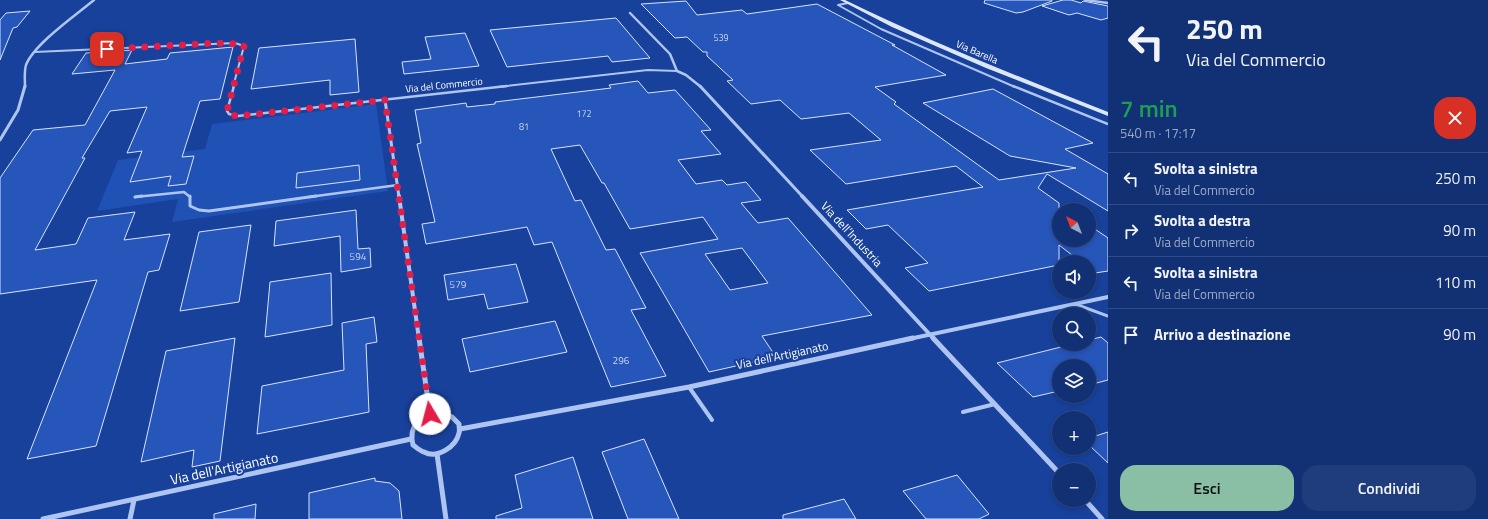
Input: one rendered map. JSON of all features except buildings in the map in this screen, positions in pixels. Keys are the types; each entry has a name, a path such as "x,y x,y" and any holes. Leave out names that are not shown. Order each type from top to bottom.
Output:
{"street":[{"path":"0,140 20,107 24,92 24,72 26,63 35,52 94,0"},
{"name":"Via Barella","path":"842,0 894,26 959,54 1108,114"},
{"path":"1087,0 1108,3"},
{"path":"630,13 670,54 677,71"},
{"name":"Via dell’Industria","path":"677,71 686,75 697,83 1052,465"},
{"path":"385,100 430,414"},
{"name":"Via dell'Artigianato","path":"460,429 689,387 930,334 1108,297"},
{"path":"437,412 450,415 455,419 460,429 457,442 452,447 437,454 423,453 413,445 411,439 413,427 417,421 437,412"},
{"name":"Via dell'Artigianato","path":"43,519 411,439"},
{"path":"437,454 446,519"},
{"path":"130,519 134,500"},
{"path":"1091,507 1102,519"}],"lane":[{"path":"848,3 838,5 881,29 1058,105 1108,124"},
{"name":"Via del Commercio","path":"35,52 217,43 239,44 244,46 227,111 232,115 238,116 648,70 677,71"},
{"path":"135,197 184,192 190,196 190,206 200,211 398,185"},
{"path":"1075,304 1108,316"},
{"path":"689,387 712,420"},
{"path":"963,412 996,404"}],"shaded area":[{"path":"376,104 388,191 172,222 178,199 97,211 118,160 205,149 212,124"}],"route":[{"path":"107,49 217,43 242,44 244,46 227,111 232,115 238,116 385,100 430,414"}]}
